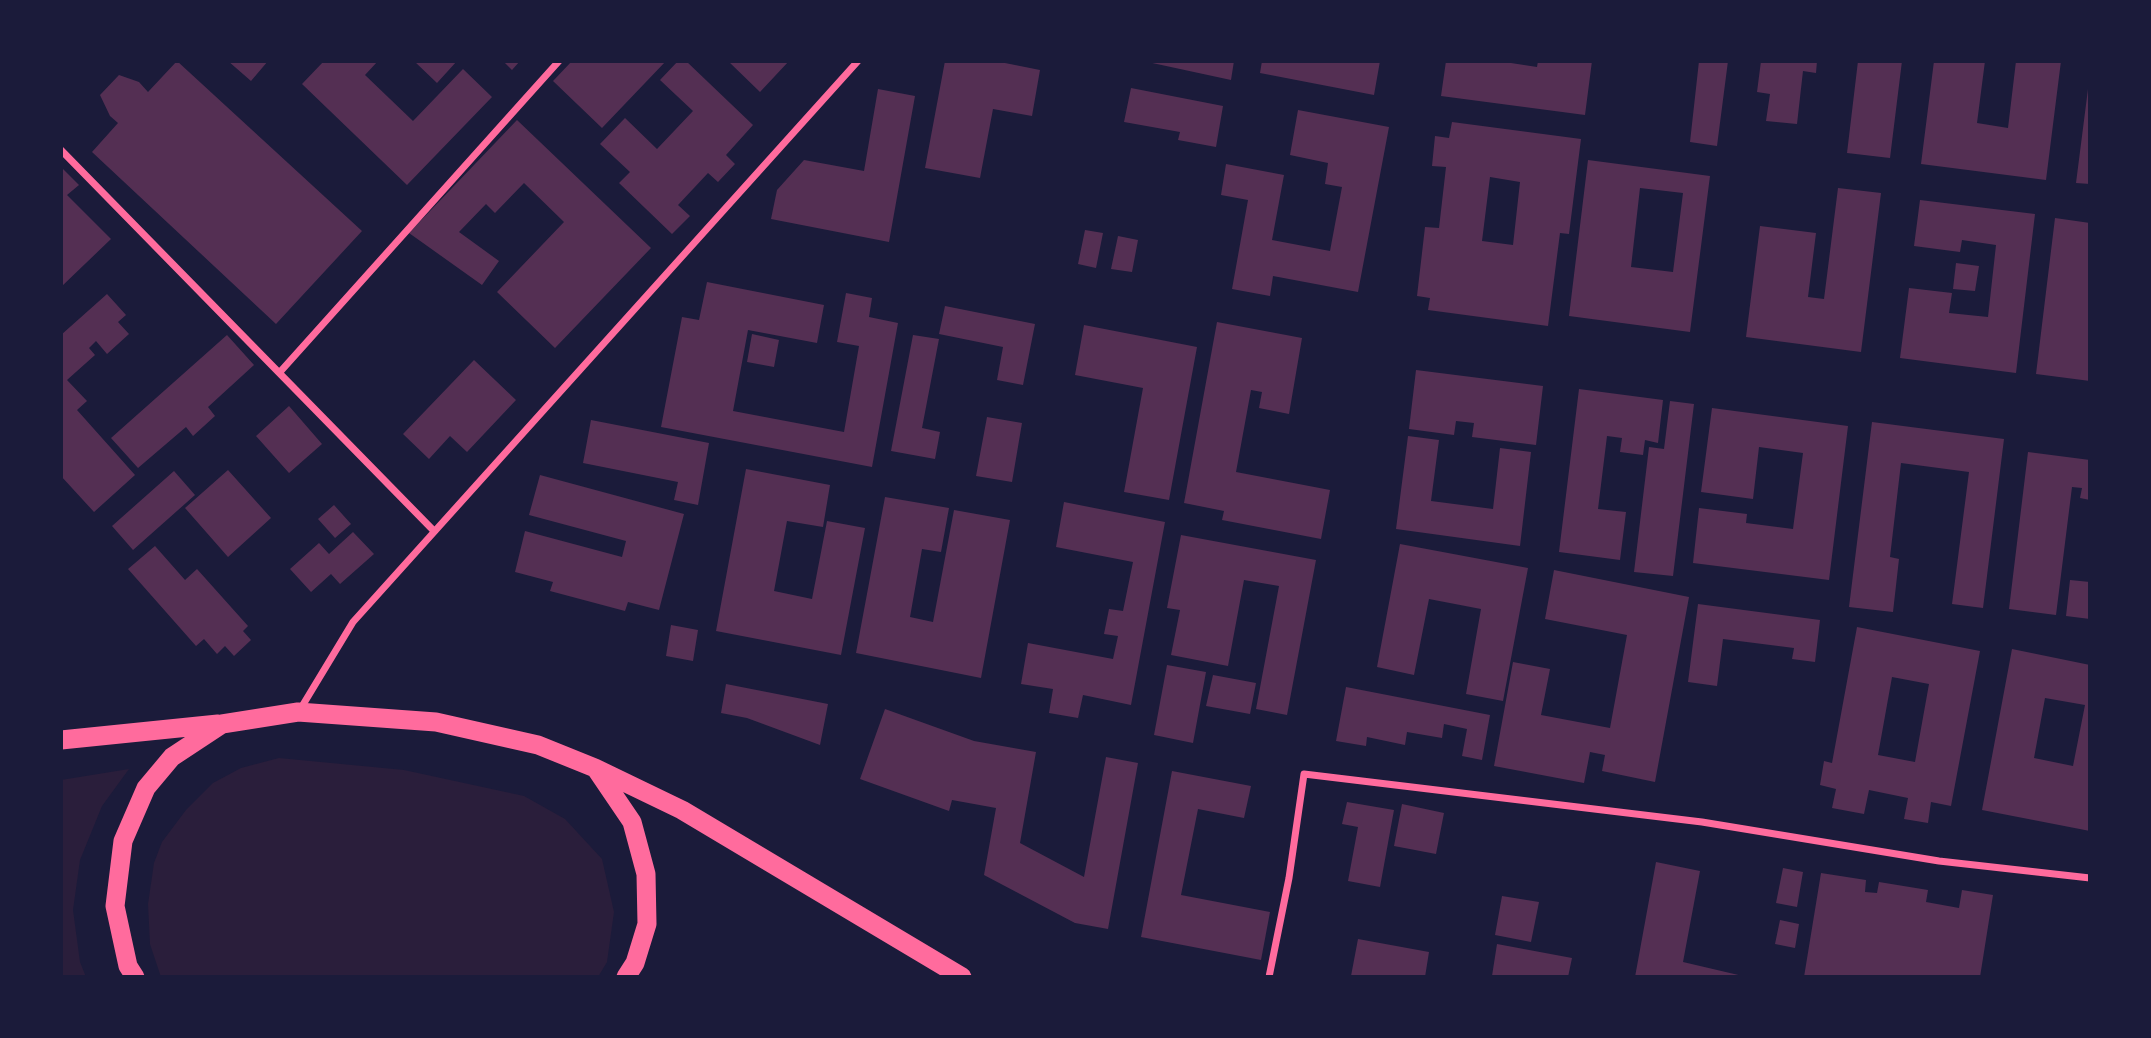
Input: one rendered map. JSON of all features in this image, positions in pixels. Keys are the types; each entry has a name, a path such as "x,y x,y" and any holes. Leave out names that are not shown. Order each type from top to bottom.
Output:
{"highway":[{"path":"61,740 222,724 298,712 436,722 538,745 595,768 682,810 961,977"},
{"path":"135,977 128,966 115,906 123,841 146,789 172,757 222,724"},
{"path":"595,768 632,822 646,874 647,924 635,963 626,977"}],"street":[{"path":"280,372 559,61"},
{"path":"298,712 353,622 858,61"},
{"path":"61,150 435,531"},
{"path":"1269,977 1289,878 1304,774 1702,822 1940,860 2090,878"}],"shaded area":[{"path":"279,758 404,770 524,796 565,819 602,859 614,912 607,962 598,977 161,977 150,944 148,904 154,863 162,842 186,810 213,783 241,768"},
{"path":"129,769 102,806 80,860 73,910 80,962 86,977 61,977 61,780"}],"building":[{"path":"177,61 362,231 276,324 92,152 118,123 110,116 100,95 119,75 139,82 148,92"},
{"path":"228,61 268,61 251,81"},
{"path":"324,61 378,61 365,75 413,121 463,69 492,97 407,185 302,84"},
{"path":"414,61 457,61 437,83"},
{"path":"503,61 520,61 512,70"},
{"path":"572,61 666,61 602,128 553,81"},
{"path":"678,61 686,61 753,125 726,155 735,164 718,182 708,173 678,205 690,216 672,234 619,183 630,172 600,144 625,118 657,149 693,111 660,80"},
{"path":"728,61 789,61 760,92"},
{"path":"945,61 995,61 1040,70 1032,116 993,109 980,178 925,168"},
{"path":"1143,61 1234,61 1231,80"},
{"path":"1262,61 1380,61 1374,95 1260,73"},
{"path":"1446,61 1498,61 1537,67 1538,61 1592,61 1585,115 1441,96"},
{"path":"1699,61 1728,61 1717,146 1690,142"},
{"path":"1761,61 1817,61 1816,73 1803,71 1797,124 1766,121 1770,94 1757,92"},
{"path":"1858,61 1902,61 1890,158 1847,153"},
{"path":"1934,61 1985,61 1977,123 2008,128 2016,61 2061,61 2046,180 1921,164"},
{"path":"1131,88 1223,106 1216,147 1178,140 1180,132 1124,122"},
{"path":"878,89 915,96 889,242 771,219 777,190 804,160 864,171"},
{"path":"2090,89 2090,184 2076,183"},
{"path":"1298,110 1389,127 1358,292 1273,276 1270,296 1232,289 1248,200 1221,195 1226,164 1284,175 1272,240 1330,251 1342,187 1325,184 1328,163 1290,155"},
{"path":"517,120 651,248 555,348 497,292 564,222 524,183 495,213 486,204 459,232 499,261 482,285 409,233"},
{"path":"1452,122 1581,139 1569,234 1560,233 1548,326 1428,310 1430,298 1417,296 1425,227 1439,228 1446,167 1432,166 1435,136 1449,138","holes":["1490,177 1520,182 1513,245 1482,241"]},
{"path":"1588,160 1710,176 1690,332 1569,316","holes":["1640,188 1683,193 1673,272 1631,267"]},
{"path":"61,167 79,185 67,195 111,239 61,287"},
{"path":"1838,188 1881,193 1861,352 1746,337 1760,226 1816,233 1808,297 1824,299"},
{"path":"1920,200 2035,214 2016,373 1900,358 1909,288 1952,293 1949,313 1988,317 1996,245 1962,240 1960,252 1914,246"},
{"path":"2055,218 2090,223 2090,381 2036,374"},
{"path":"1085,230 1103,233 1096,268 1078,264"},
{"path":"1118,236 1138,240 1132,272 1111,269"},
{"path":"1956,263 1979,266 1975,291 1953,289"},
{"path":"707,282 824,305 817,343 748,330 733,411 844,432 859,346 837,342 846,293 872,298 869,317 898,323 872,467 661,427 682,317 699,320"},
{"path":"107,294 126,315 118,322 129,334 107,354 96,341 89,348 95,355 67,380 87,401 77,410 135,475 94,512 61,476 61,335"},
{"path":"945,306 1035,324 1023,385 997,380 1003,347 939,334"},
{"path":"1217,322 1302,338 1289,414 1259,408 1262,392 1251,390 1236,472 1330,490 1321,539 1222,520 1224,511 1184,503"},
{"path":"1084,325 1197,347 1169,500 1124,492 1143,388 1075,375"},
{"path":"752,334 779,340 774,367 747,362"},
{"path":"227,335 254,365 208,407 215,416 193,436 186,427 138,468 111,438"},
{"path":"913,335 939,339 922,428 940,432 935,459 891,451"},
{"path":"474,360 516,400 467,452 450,436 429,459 403,434"},
{"path":"1416,370 1543,386 1536,445 1472,437 1474,423 1456,421 1454,435 1409,429"},
{"path":"1579,389 1663,400 1658,443 1645,440 1643,455 1620,452 1622,438 1607,436 1598,509 1626,512 1620,560 1559,552"},
{"path":"1670,401 1694,404 1673,576 1634,572 1649,447 1664,449"},
{"path":"289,406 322,444 289,473 256,436"},
{"path":"1712,408 1848,426 1829,580 1693,563 1699,508 1747,514 1746,523 1793,529 1803,453 1759,447 1753,499 1701,492"},
{"path":"987,417 1022,423 1012,482 976,476"},
{"path":"591,420 709,443 698,505 674,500 678,482 583,463"},
{"path":"1872,422 2004,439 1983,608 1952,604 1969,472 1901,463 1890,557 1899,559 1893,612 1849,607"},
{"path":"1408,436 1439,440 1431,501 1493,509 1500,448 1531,452 1520,546 1396,529"},
{"path":"2028,452 2090,460 2090,500 2080,498 2082,488 2072,487 2056,615 2009,609"},
{"path":"746,469 830,485 823,527 787,521 774,591 812,599 827,521 865,528 841,655 716,631"},
{"path":"228,470 271,518 228,557 185,508"},
{"path":"174,471 195,495 133,550 112,526"},
{"path":"540,475 684,514 659,610 628,602 625,611 550,591 553,582 515,572 525,531 622,557 626,541 529,515"},
{"path":"885,497 949,508 941,552 922,549 910,617 933,622 954,510 1010,520 981,678 856,653"},
{"path":"1064,502 1165,522 1131,705 1083,695 1078,718 1049,713 1053,689 1021,684 1028,643 1113,659 1118,636 1104,634 1109,609 1123,611 1133,562 1056,547"},
{"path":"334,505 351,524 335,538 318,519"},
{"path":"353,532 374,554 340,584 331,574 311,592 290,569 319,543 329,554"},
{"path":"1181,535 1316,560 1287,715 1256,709 1279,586 1244,580 1228,666 1171,655 1180,610 1167,608"},
{"path":"1400,544 1528,568 1503,701 1466,694 1481,609 1429,599 1414,675 1377,667"},
{"path":"155,546 185,580 197,569 248,626 243,631 251,640 234,656 225,646 217,654 204,639 196,646 128,569"},
{"path":"1554,570 1689,597 1655,782 1602,771 1605,755 1590,752 1584,783 1494,766 1513,662 1550,669 1541,715 1610,728 1627,635 1545,619"},
{"path":"2070,580 2090,582 2090,619 2066,616"},
{"path":"1698,604 1820,620 1815,662 1792,659 1794,648 1723,639 1717,686 1688,682"},
{"path":"671,625 698,630 693,661 666,656"},
{"path":"1857,627 1980,651 1951,806 1931,802 1928,823 1904,819 1908,798 1869,790 1864,814 1832,808 1836,789 1820,785 1824,761 1832,763","holes":["1892,677 1929,684 1915,762 1878,755"]},
{"path":"2012,649 2090,665 2090,831 1982,810","holes":["2045,698 2085,705 2073,766 2034,758"]},
{"path":"1167,665 1206,672 1193,743 1154,735"},
{"path":"1213,675 1256,683 1250,714 1206,706"},
{"path":"726,684 828,704 820,745 747,718 721,713"},
{"path":"1346,687 1490,715 1482,760 1462,756 1467,729 1444,724 1442,738 1407,732 1405,745 1367,737 1366,746 1336,741"},
{"path":"885,709 974,741 1036,752 1020,843 1084,877 1106,757 1138,763 1108,929 1075,923 984,875 996,808 952,800 949,811 860,779"},
{"path":"1172,771 1251,786 1244,818 1198,809 1181,895 1270,912 1261,960 1141,937"},
{"path":"1347,802 1394,810 1380,887 1348,881 1358,827 1342,824"},
{"path":"1402,804 1444,813 1436,854 1394,846"},
{"path":"1656,862 1700,871 1683,962 1747,977 1635,977"},
{"path":"1783,868 1803,872 1797,907 1776,903"},
{"path":"1821,873 1866,880 1865,892 1877,893 1879,882 1928,890 1926,902 1959,908 1962,890 1993,895 1980,977 1804,977"},
{"path":"1502,896 1539,902 1531,942 1495,935"},
{"path":"1780,920 1799,924 1795,948 1775,944"},
{"path":"1358,939 1429,952 1425,977 1351,976"},
{"path":"1497,944 1572,958 1568,977 1492,976"}]}
